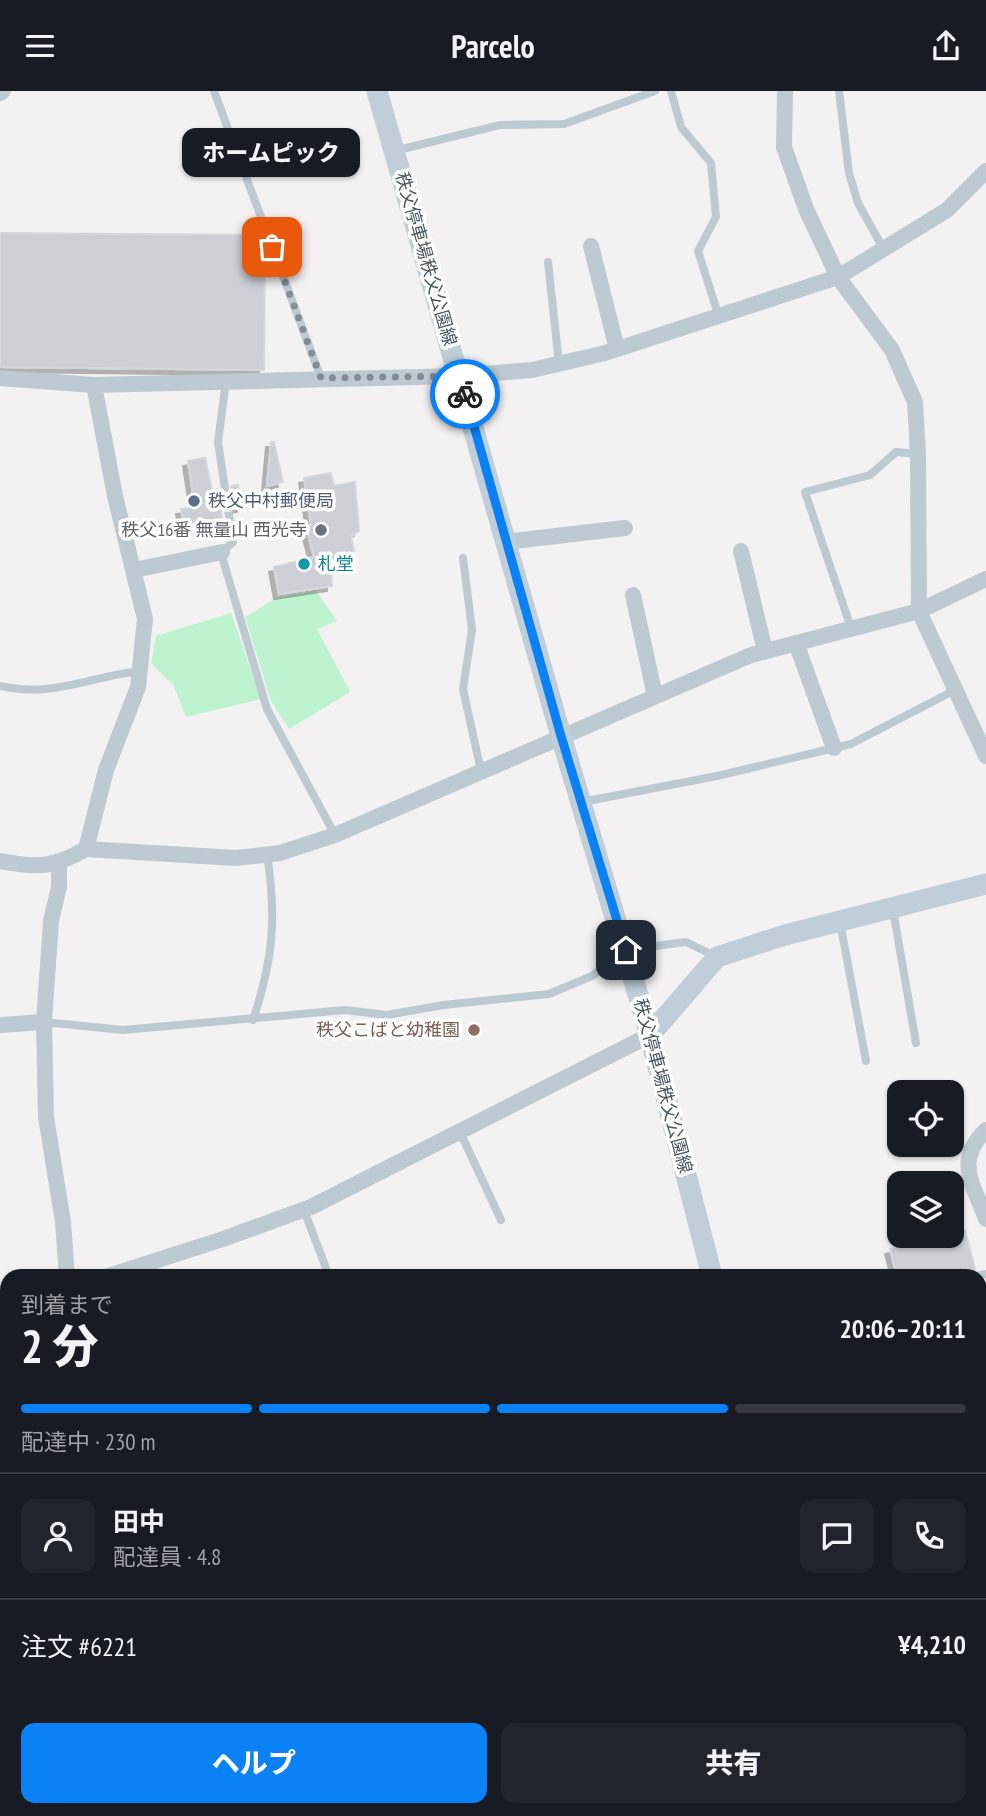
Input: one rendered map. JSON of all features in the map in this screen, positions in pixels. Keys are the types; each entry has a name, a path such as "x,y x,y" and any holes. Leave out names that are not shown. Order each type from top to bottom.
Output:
{"main road":[{"name":"秩父停車場秩父公園線","path":"377,91 561,736 626,950 710,1269"},
{"path":"650,1035 717,957 986,884"}],"street":[{"path":"785,91 784,147 806,209 838,277 892,350 915,402 919,611 986,756"},
{"path":"0,378 94,385 460,376 532,370 617,349 838,277 947,210 986,171"},
{"path":"592,246 617,349"},
{"path":"86,849 106,770 138,687 145,619 94,385"},
{"path":"505,542 625,528"},
{"path":"741,551 765,652"},
{"path":"134,570 222,552"},
{"path":"0,861 33,867 59,864 86,849 236,858 267,854 335,835 561,736 765,652 919,611 986,579"},
{"path":"633,594 655,696"},
{"path":"796,643 834,748"},
{"path":"59,864 59,887 51,921 44,1023 46,1117 63,1222 66,1269"},
{"path":"0,1025 44,1023"},
{"path":"129,1269 304,1210 650,1035"},
{"path":"986,1130 968,1150 968,1169 986,1219"}],"lane":[{"path":"214,91 321,378"},
{"path":"394,151 500,125 564,124 655,91"},
{"path":"671,91 681,127 711,163 716,217 698,251 718,314"},
{"path":"839,91 849,173 858,203 884,250"},
{"path":"548,261 559,364"},
{"path":"226,381 218,442 233,542 222,552 267,709 335,835"},
{"path":"851,628 805,492 870,475 896,451 918,454"},
{"path":"463,558 472,630 463,689 481,771"},
{"path":"0,686 18,690 53,690 141,671"},
{"path":"581,802 717,776 851,744 956,691"},
{"path":"253,1020 269,971 275,903 267,854"},
{"path":"893,909 916,1043"},
{"path":"840,922 866,1061"},
{"path":"44,1023 123,1030 345,1010 387,1015 443,1005 549,994 592,976 626,950 686,942 717,957"},
{"path":"460,1132 501,1220"},
{"path":"304,1210 327,1269"}],"green space":[{"path":"316,591 337,621 317,629 350,692 289,729 271,701 245,617 276,598"},
{"path":"231,613 261,699 186,717 174,686 151,663 156,636"}],"building":[{"path":"0,233 261,235 265,247 264,370 0,367"},
{"path":"271,442 274,442 283,482 267,486"},
{"path":"205,458 212,490 218,489 223,526 199,529 198,524 184,526 181,509 195,507 188,461"},
{"path":"331,473 334,486 355,482 359,531 351,536 354,551 330,555 332,586 279,594 274,567 314,557 306,526 311,525 304,478"},
{"path":"238,485 242,507 235,508 231,486"},
{"path":"965,1230 975,1269 895,1269 890,1249 964,1248"}],"way so far":[{"path":"272,247 321,378 460,376 465,394"}],"place":[{"name":"ホームピック","path":"272,247"},
{"name":"秩父中村郵便局","path":"194,501"},
{"name":"秩父16番 無量山 西光寺","path":"321,530"},
{"name":"札堂","path":"304,564"},
{"name":"秩父こばと幼稚園","path":"474,1030"}],"route":[{"path":"465,394 561,736 626,950"}]}
